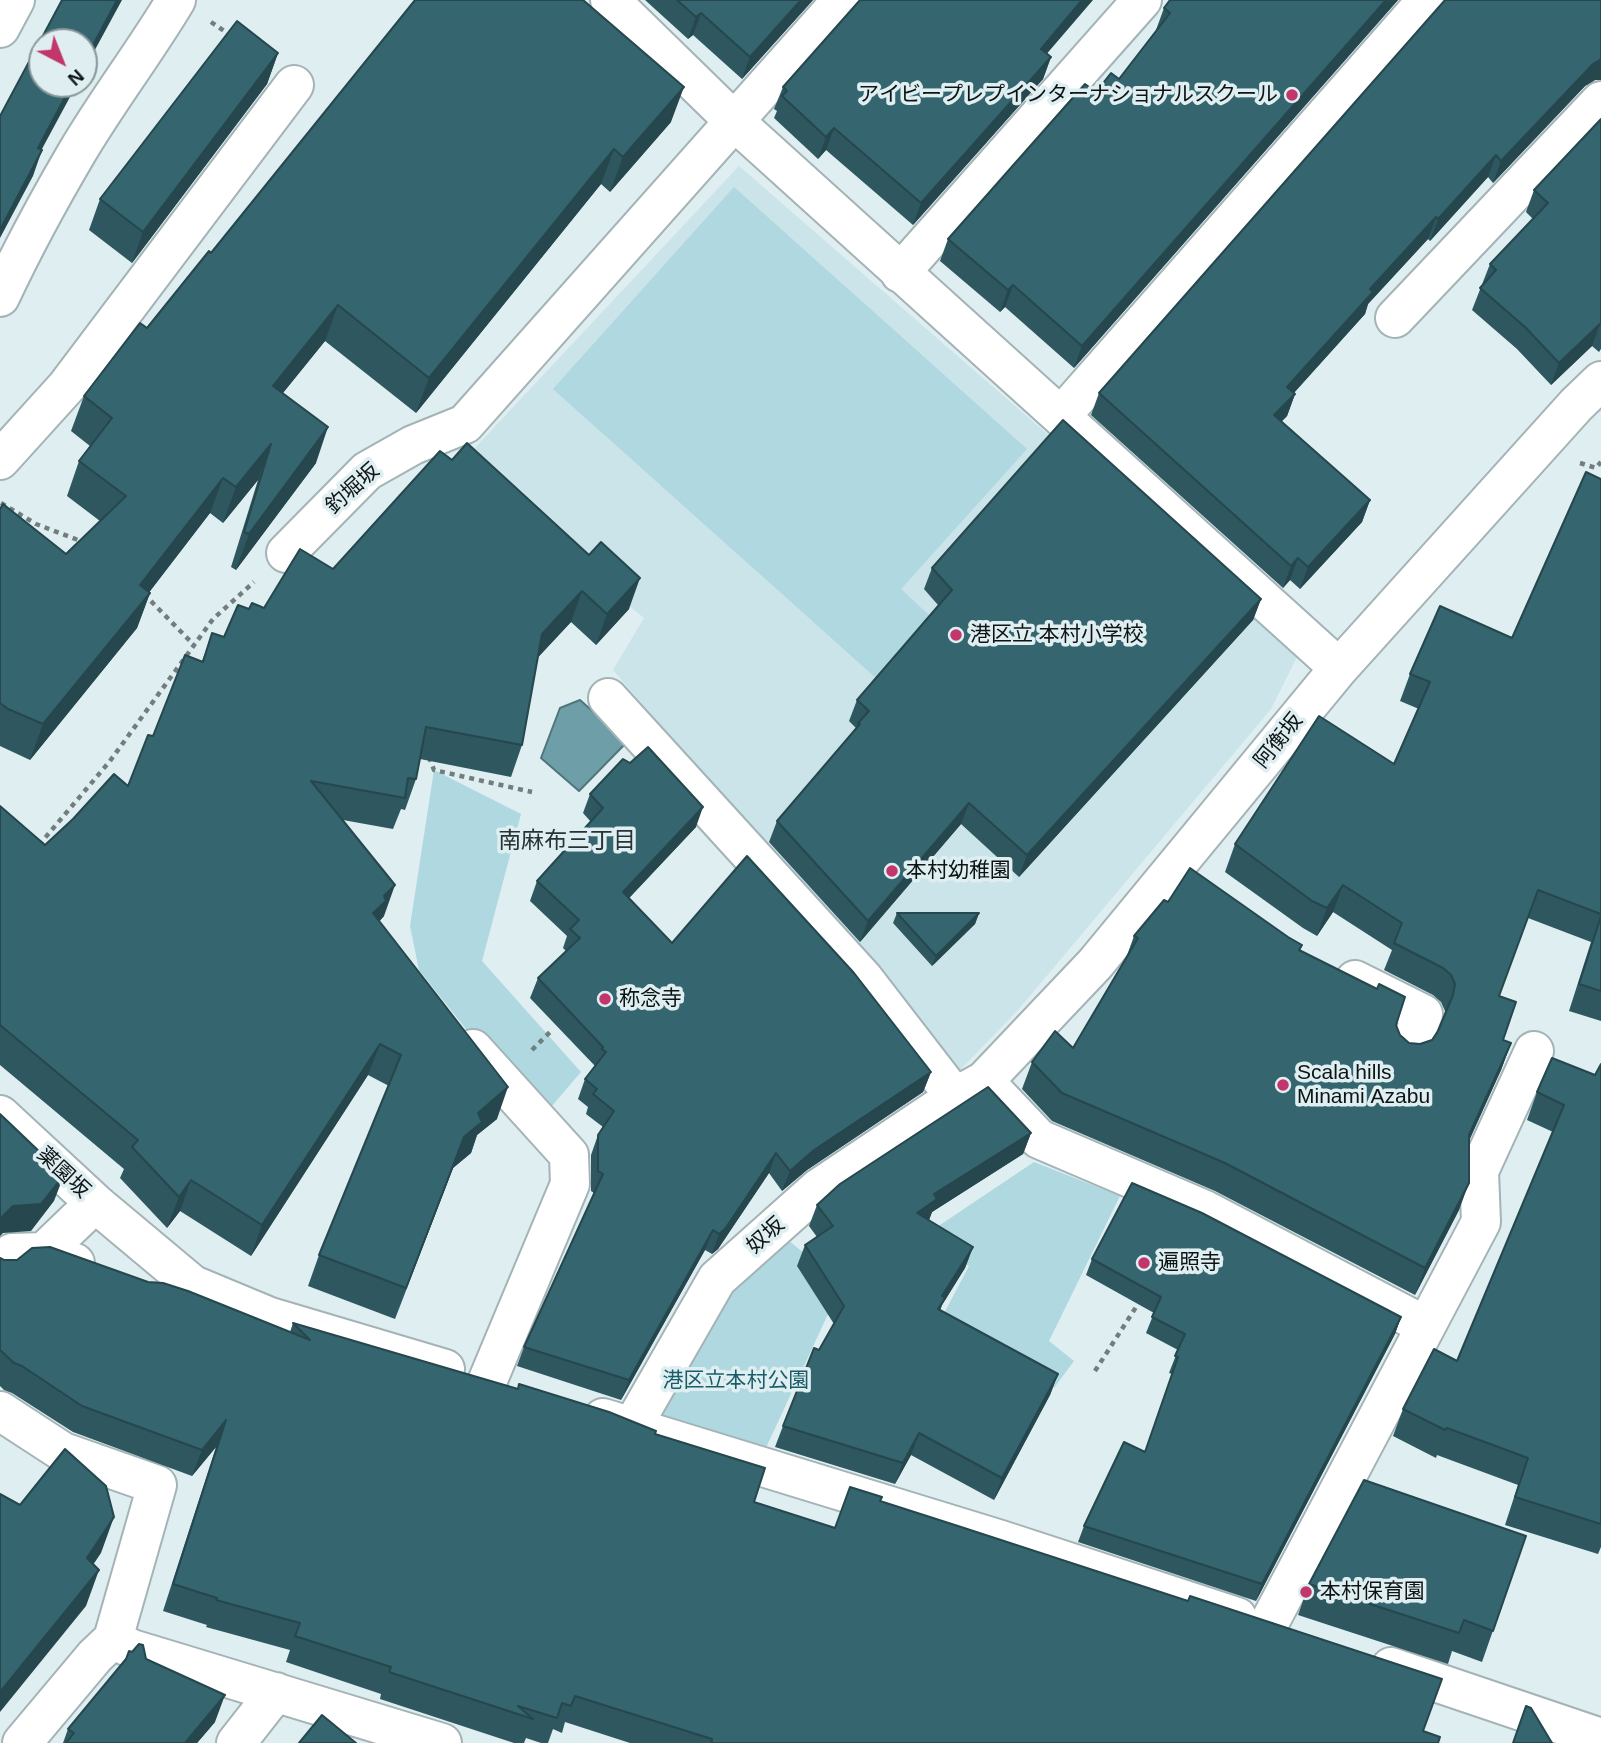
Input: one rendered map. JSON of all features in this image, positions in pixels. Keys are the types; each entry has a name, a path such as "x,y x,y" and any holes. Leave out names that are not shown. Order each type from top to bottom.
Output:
{"street":[{"path":"0,28 15,0"},
{"path":"0,297 77,152 147,50 176,0"},
{"path":"610,0 734,121 1339,668"},
{"name":"釣堀坂","path":"286,553 367,471 413,444 465,424 842,0"},
{"path":"900,273 1142,0"},
{"path":"1061,416 1427,0"},
{"path":"0,460 67,386 294,85"},
{"path":"1395,318 1601,101"},
{"name":"阿衡坂","path":"969,1089 1095,964 1339,668 1576,405 1601,381"},
{"path":"608,698 864,979 969,1089 1040,1139 1205,1210 1426,1326"},
{"path":"1178,864 1209,887"},
{"path":"1327,965 1423,1014 1408,1050"},
{"path":"464,1039 569,1155 570,1184 487,1382"},
{"path":"1267,1627 1482,1222 1479,1171 1534,1051"},
{"name":"奴坂","path":"632,1427 717,1279 819,1188 969,1089"},
{"name":"薬園坂","path":"0,1115 95,1203 193,1285"},
{"path":"44,1252 95,1203"},
{"path":"0,1266 12,1253 44,1252 108,1275"},
{"path":"146,1288 193,1285 270,1317 527,1394"},
{"path":"566,1406 1000,1540 1305,1639"},
{"path":"0,1411 63,1452 157,1485 113,1639 95,1656 22,1743"},
{"path":"113,1639 132,1649 442,1743"},
{"path":"1356,1656 1588,1737"},
{"path":"236,1743 276,1692"}],"path":[{"path":"0,502 36,524 78,540 88,548"},
{"path":"31,855 110,761 214,619 286,553"},
{"path":"138,589 194,645"},
{"path":"416,753 429,756 434,770 532,792"},
{"path":"1095,1371 1138,1304"}],"shaded area":[{"name":"港区立 本村小学校","path":"739,166 1299,653 1271,709 1018,1010 959,1071 613,670 644,618 458,466"},
{"path":"580,700 627,742 579,791 541,758 560,708"}],"green space":[{"path":"734,187 1027,449 901,589 931,617 876,678 553,389"},
{"path":"434,770 521,814 482,961 581,1072 539,1121 419,970 410,926"},
{"path":"1034,1162 1120,1196 1049,1341 1074,1361 1054,1388 939,1323 969,1266 925,1235"},
{"name":"港区立本村公園","path":"788,1240 842,1284 764,1452 655,1414 718,1299"}],"building":[{"path":"62,0 117,0 98,36 98,28 47,28"},
{"path":"415,0 583,0 684,87 623,157 614,149 429,378 338,305 273,386 328,427 249,534 244,532 271,444 236,487 223,478 140,585 150,593 43,724 8,709 0,703 0,509 3,504 66,554 126,496 79,461 112,418 84,396 140,323 147,328 209,251 211,253"},
{"path":"677,0 801,0 750,57 701,13 696,17"},
{"path":"860,0 1082,0 1041,49 1051,57 921,203 834,128 826,137 782,96 787,91 783,87"},
{"path":"1170,0 1386,0 1082,346 1013,285 1008,290 948,239 1085,84 1096,92 1111,73 1119,79 1170,13 1164,8"},
{"path":"1445,0 1601,0 1601,59 1593,64 1501,161 1496,155 1438,219 1436,217 1370,289 1373,292 1287,387 1295,394 1274,415 1370,500 1308,567 1298,558 1291,566 1099,393"},
{"path":"237,21 278,53 143,232 100,199"},
{"path":"28,64 28,98 65,98 38,148 42,150 0,230 0,116"},
{"path":"1601,119 1601,324 1559,363 1525,327 1480,288 1496,270 1490,264 1548,203 1534,190"},
{"path":"1063,420 1261,599 1027,855 969,803 868,921 777,821 869,711 857,700 952,590 932,568"},
{"path":"467,443 589,555 601,542 640,578 607,614 582,591 542,634 522,745 426,727 416,779 408,778 405,798 311,781 395,885 384,896 386,901 373,913 508,1087 478,1113 482,1122 464,1137 406,1288 319,1255 401,1055 380,1044 262,1225 191,1180 179,1197 132,1147 138,1140 0,1025 0,806 45,845 114,774 128,786 148,735 153,736 185,655 203,662 212,633 224,637 238,605 249,609 252,603 264,608 300,549 333,569 440,451 452,460"},
{"path":"1586,472 1601,479 1601,914 1538,890 1499,996 1516,1002 1503,1040 1511,1043 1469,1135 1469,1183 1425,1268 1225,1163 1062,1093 1032,1062 1055,1031 1073,1048 1138,938 1134,936 1164,900 1168,902 1190,868 1302,945 1299,950 1377,989 1379,984 1405,997 1396,1025 1400,1035 1409,1043 1420,1044 1432,1040 1453,995 1455,984 1451,975 1443,968 1394,943 1402,923 1343,885 1327,908 1312,901 1235,844 1319,716 1394,764 1430,682 1410,674 1440,606 1512,638"},
{"path":"648,747 703,807 623,892 672,943 747,856 854,973 931,1072 814,1150 790,1171 776,1153 725,1229 719,1234 713,1230 629,1380 524,1347 603,1174 598,1171 598,1135 614,1111 593,1094 597,1089 585,1079 606,1052 538,978 580,938 570,929 579,920 537,881 603,808 590,794 623,759 630,763"},
{"path":"897,913 979,913 936,956"},
{"path":"1601,916 1601,991 1579,984"},
{"path":"1552,1058 1595,1075 1601,1064 1601,1524 1515,1497 1528,1458 1447,1428 1445,1430 1403,1409 1434,1349 1457,1361 1564,1105 1537,1092"},
{"path":"988,1087 1031,1133 934,1194 937,1199 917,1213 973,1247 942,1296 945,1298 938,1309 1058,1374 1002,1478 919,1433 903,1463 783,1426 814,1348 819,1350 844,1306 805,1245 833,1226 817,1205 840,1184"},
{"path":"0,1114 64,1175 41,1204 13,1206 0,1219"},
{"path":"1132,1183 1202,1213 1401,1317 1262,1584 1084,1526 1124,1442 1145,1452 1178,1357 1175,1356 1185,1334 1152,1317 1161,1297 1092,1259"},
{"path":"50,1247 148,1282 163,1283 188,1291 310,1340 293,1323 518,1389 519,1384 609,1412 656,1431 655,1434 765,1468 754,1502 835,1528 850,1487 882,1497 880,1501 1188,1601 1190,1596 1442,1679 1423,1731 1440,1737 1438,1743 711,1743 712,1739 575,1696 571,1706 562,1703 557,1718 518,1706 533,1719 389,1672 391,1667 295,1636 300,1623 216,1600 217,1598 173,1584 226,1420 202,1450 82,1406 14,1363 0,1350 0,1258 17,1260 32,1248"},
{"path":"65,1449 106,1486 114,1517 87,1558 99,1570 0,1692 0,1494 20,1505"},
{"path":"1364,1480 1526,1536 1493,1631 1464,1620 1459,1633 1309,1584"},
{"path":"139,1644 143,1645 146,1659 225,1695 185,1743 66,1743 74,1733 68,1729 126,1659 129,1651 132,1652"},
{"path":"1526,1706 1531,1708 1552,1743 1513,1743"},
{"path":"322,1715 356,1743 299,1743"}],"place":[{"name":"アイビープレプインターナショナルスクール","path":"1292,95"},
{"name":"港区立 本村小学校","path":"956,635"},
{"name":"本村幼稚園","path":"892,871"},
{"name":"称念寺","path":"605,999"},
{"name":"Scala hills Minami Azabu","path":"1283,1085"},
{"name":"遍照寺","path":"1144,1263"},
{"name":"本村保育園","path":"1306,1592"}],"district":[{"name":"南麻布三丁目","path":"567,842"}]}
